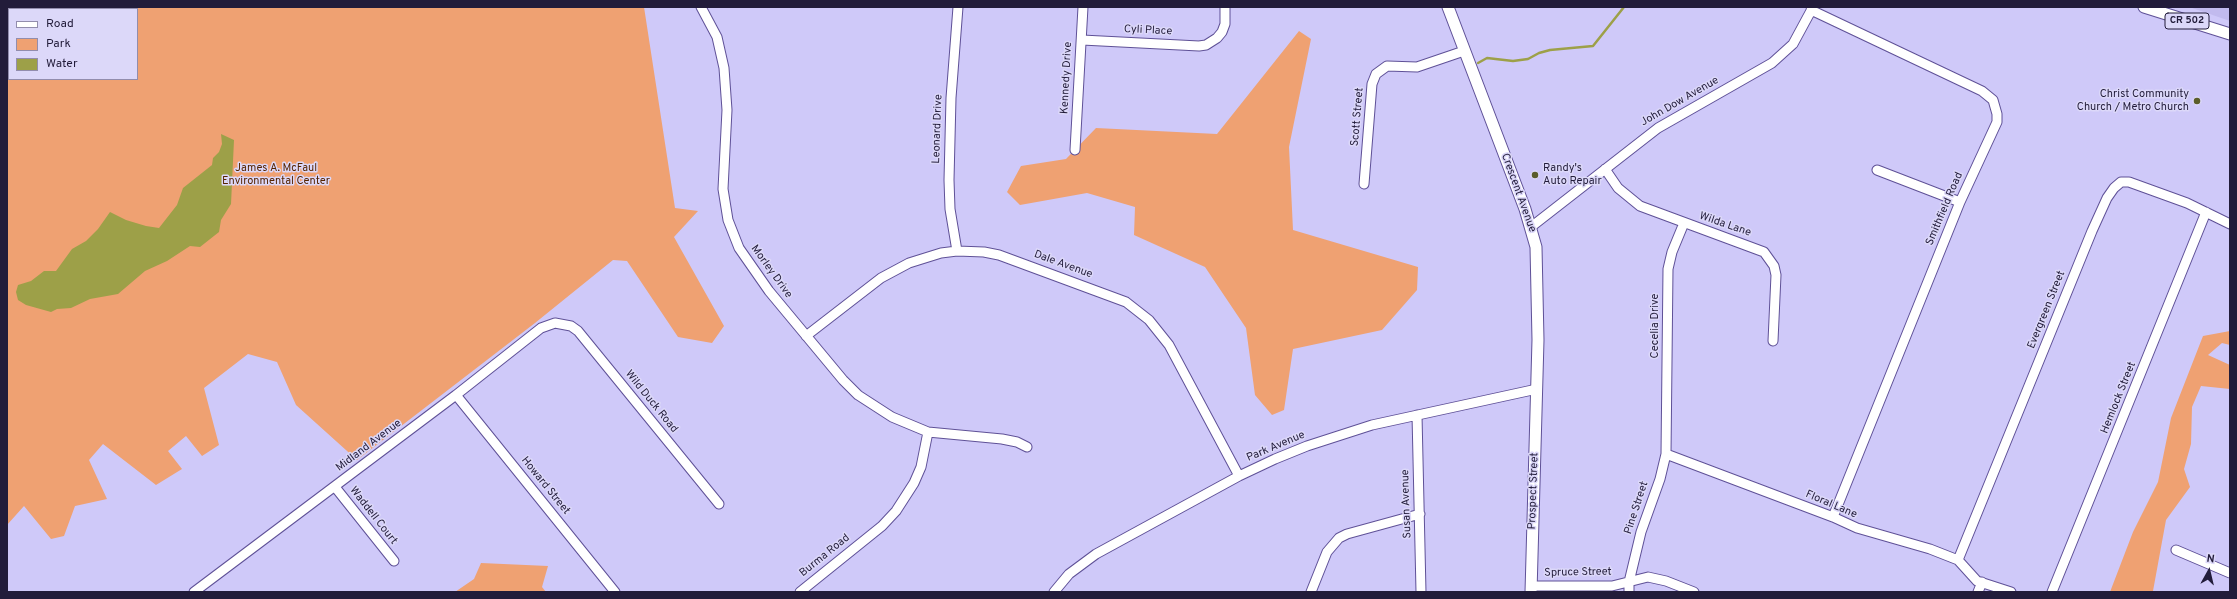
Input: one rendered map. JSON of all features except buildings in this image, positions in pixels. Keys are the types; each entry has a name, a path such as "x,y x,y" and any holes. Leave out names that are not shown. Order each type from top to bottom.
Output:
{"main road":[{"name":"Crescent Avenue","path":"1448,7 1531,227 1538,267 1537,389"},
{"name":"CR 502","path":"2144,7 2230,34"},
{"name":"Prospect Street","path":"1532,589 1537,389"}],"street":[{"name":"Morley Drive","path":"701,7 717,37 723,58 727,110 723,189 728,220 736,242 769,292 843,380 858,395 892,417 928,432 1002,439 1017,442 1027,447"},
{"name":"Leonard Drive","path":"957,250 950,209 949,180 951,98 958,7"},
{"name":"Kennedy Drive","path":"1075,150 1083,7"},
{"name":"Cyli Place","path":"1082,40 1199,46 1213,41 1222,32 1226,7"},
{"name":"John Dow Avenue","path":"1531,227 1658,128 1772,63 1792,44 1812,9"},
{"name":"Smithfield Road","path":"1812,9 1982,91 1993,100 1997,110 1997,122 1960,202 1833,517"},
{"name":"Scott Street","path":"1364,184 1372,84 1376,74 1387,66 1417,66 1464,50"},
{"name":"Wilda Lane","path":"1604,169 1618,188 1640,206 1755,248 1769,258 1776,275 1772,341"},
{"path":"1877,170 1960,202"},
{"name":"Evergreen Street","path":"1958,560 2107,198 2121,182 2129,182 2206,212 2230,224"},
{"name":"Hemlock Street","path":"2052,592 2068,558 2206,212"},
{"name":"Cecelia Drive","path":"1667,432 1668,269 1672,252 1684,223"},
{"name":"Dale Avenue","path":"806,336 844,305 894,270 922,258 957,250 984,252 999,255 1087,286 1126,302 1138,309 1169,345 1240,476"},
{"name":"Midland Avenue","path":"194,592 456,395 541,328 548,324 559,323"},
{"name":"Wild Duck Road","path":"559,323 571,326 578,331 719,504"},
{"name":"Park Avenue","path":"1054,592 1069,574 1096,554 1240,476 1275,459 1339,435 1417,415 1537,389"},
{"name":"Howard Street","path":"456,395 615,592"},
{"name":"Susan Avenue","path":"1417,415 1421,592"},
{"name":"Burma Road","path":"800,592 882,526 906,497 921,467 928,432"},
{"name":"Pine Street","path":"1629,592 1629,582 1641,532 1660,479 1666,454 1667,432"},
{"name":"Floral Lane","path":"1666,454 1833,517 1857,528 1930,549 1958,560 1973,578 1982,582"},
{"name":"Waddell Court","path":"335,487 394,561"},
{"path":"1311,592 1327,552 1339,538 1347,534 1420,514"},
{"path":"2176,550 2230,573"},
{"name":"Spruce Street","path":"1532,589 1612,586 1648,577 1666,581 1694,592"},
{"path":"1978,592 1982,582 2011,592"}],"shaded area":[{"path":"2189,7 2230,7 2230,21 2204,12"}],"green space":[{"name":"James A. McFaul Environmental Center","path":"7,7 644,7 675,208 698,211 674,237 724,326 712,343 678,337 627,261 613,260 535,323 357,460 296,405 277,362 248,354 204,388 219,445 202,456 186,436 168,451 182,469 156,485 103,444 89,460 107,499 75,506 64,536 51,539 24,506 7,525"},
{"path":"1299,31 1311,39 1289,147 1293,230 1418,267 1417,290 1382,330 1293,349 1284,410 1272,415 1255,395 1246,328 1205,267 1134,235 1135,207 1087,193 1020,205 1007,192 1021,166 1066,159 1096,128 1217,134"},
{"path":"2230,331 2230,345 2222,343 2208,355 2230,365 2230,389 2201,386 2192,407 2191,444 2184,469 2190,487 2166,520 2153,591 2155,592 2110,592 2133,532 2158,482 2171,418 2203,336"},
{"path":"481,563 548,566 542,587 546,592 455,592 474,579"}],"water":[{"path":"221,134 234,140 231,204 221,220 219,232 200,247 190,246 167,261 145,271 118,294 90,299 71,308 57,309 51,312 26,305 18,300 16,292 18,285 31,281 44,271 56,271 72,249 86,241 98,229 110,212 126,220 159,228 177,205 183,188 212,165 213,158 219,152 222,144"}],"waterway":[{"path":"1478,63 1487,58 1513,61 1528,59 1539,53 1550,50 1593,46 1624,7"}],"place":[{"name":"Christ Community Church / Metro Church","path":"2197,101"},
{"name":"Randy's Auto Repair","path":"1535,175"}]}
